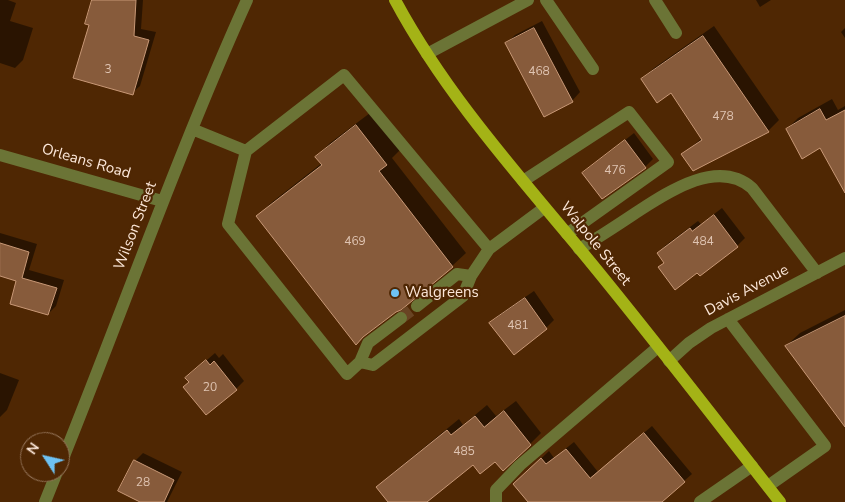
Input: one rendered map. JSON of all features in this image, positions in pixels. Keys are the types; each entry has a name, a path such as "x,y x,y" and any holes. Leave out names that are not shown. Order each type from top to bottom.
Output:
{"main road":[{"name":"Walpole Street","path":"396,0 409,26 427,54 478,125 658,347 780,502"}],"street":[{"name":"Wilson Street","path":"70,441 162,201 247,0"},
{"path":"427,54 528,0"},
{"path":"546,0 593,69"},
{"path":"655,0 676,33"},
{"path":"401,318 368,343 360,362 347,374 228,224 246,151 344,75 489,249"},
{"path":"523,181 629,112 668,162 567,234"},
{"path":"192,129 246,151"},
{"name":"Orleans Road","path":"0,155 162,201"},
{"path":"579,249 683,185 698,179 714,177 732,178 745,182 752,188 817,273"},
{"path":"360,362 373,365 463,296 471,276 489,249 544,208"},
{"name":"Davis Avenue","path":"669,361 704,333 845,258"},
{"path":"417,306 457,274 471,276"},
{"path":"728,319 825,446 768,486"},
{"path":"496,502 496,490 520,465 658,347"},
{"path":"700,502 752,466"},
{"path":"45,502 53,482"}],"building":[{"path":"92,0 136,0 134,36 149,40 133,95 73,78 89,25 85,24"},
{"path":"534,28 573,102 544,117 505,43"},
{"path":"703,36 769,132 693,171 681,154 702,140 671,93 657,103 641,79"},
{"path":"820,109 826,120 845,110 845,193 820,148 802,159 786,129"},
{"name":"Walgreens","path":"356,125 387,165 379,171 453,267 401,310 363,337 356,345 256,216 322,165 315,157"},
{"path":"625,140 646,168 602,199 582,173"},
{"path":"714,215 738,247 700,276 697,273 675,290 658,267 664,263 657,253 690,228 692,231"},
{"path":"0,243 29,252 22,278 57,288 48,315 10,304 16,281 0,276"},
{"path":"525,298 547,329 514,355 489,323"},
{"path":"845,316 845,427 785,346"},
{"path":"206,360 210,365 214,361 237,390 206,415 183,387 189,382 185,378"},
{"path":"504,411 531,445 503,471 495,462 480,474 473,465 427,502 388,502 376,487 447,430 451,435 475,416 484,427"},
{"path":"644,433 685,482 662,502 528,502 513,484 541,458 546,464 566,449 590,478"},
{"path":"134,460 174,480 164,502 140,502 118,491"}],"tunnel":[{"path":"401,318 417,306"}],"place":[{"name":"Walgreens","path":"395,293"}]}
